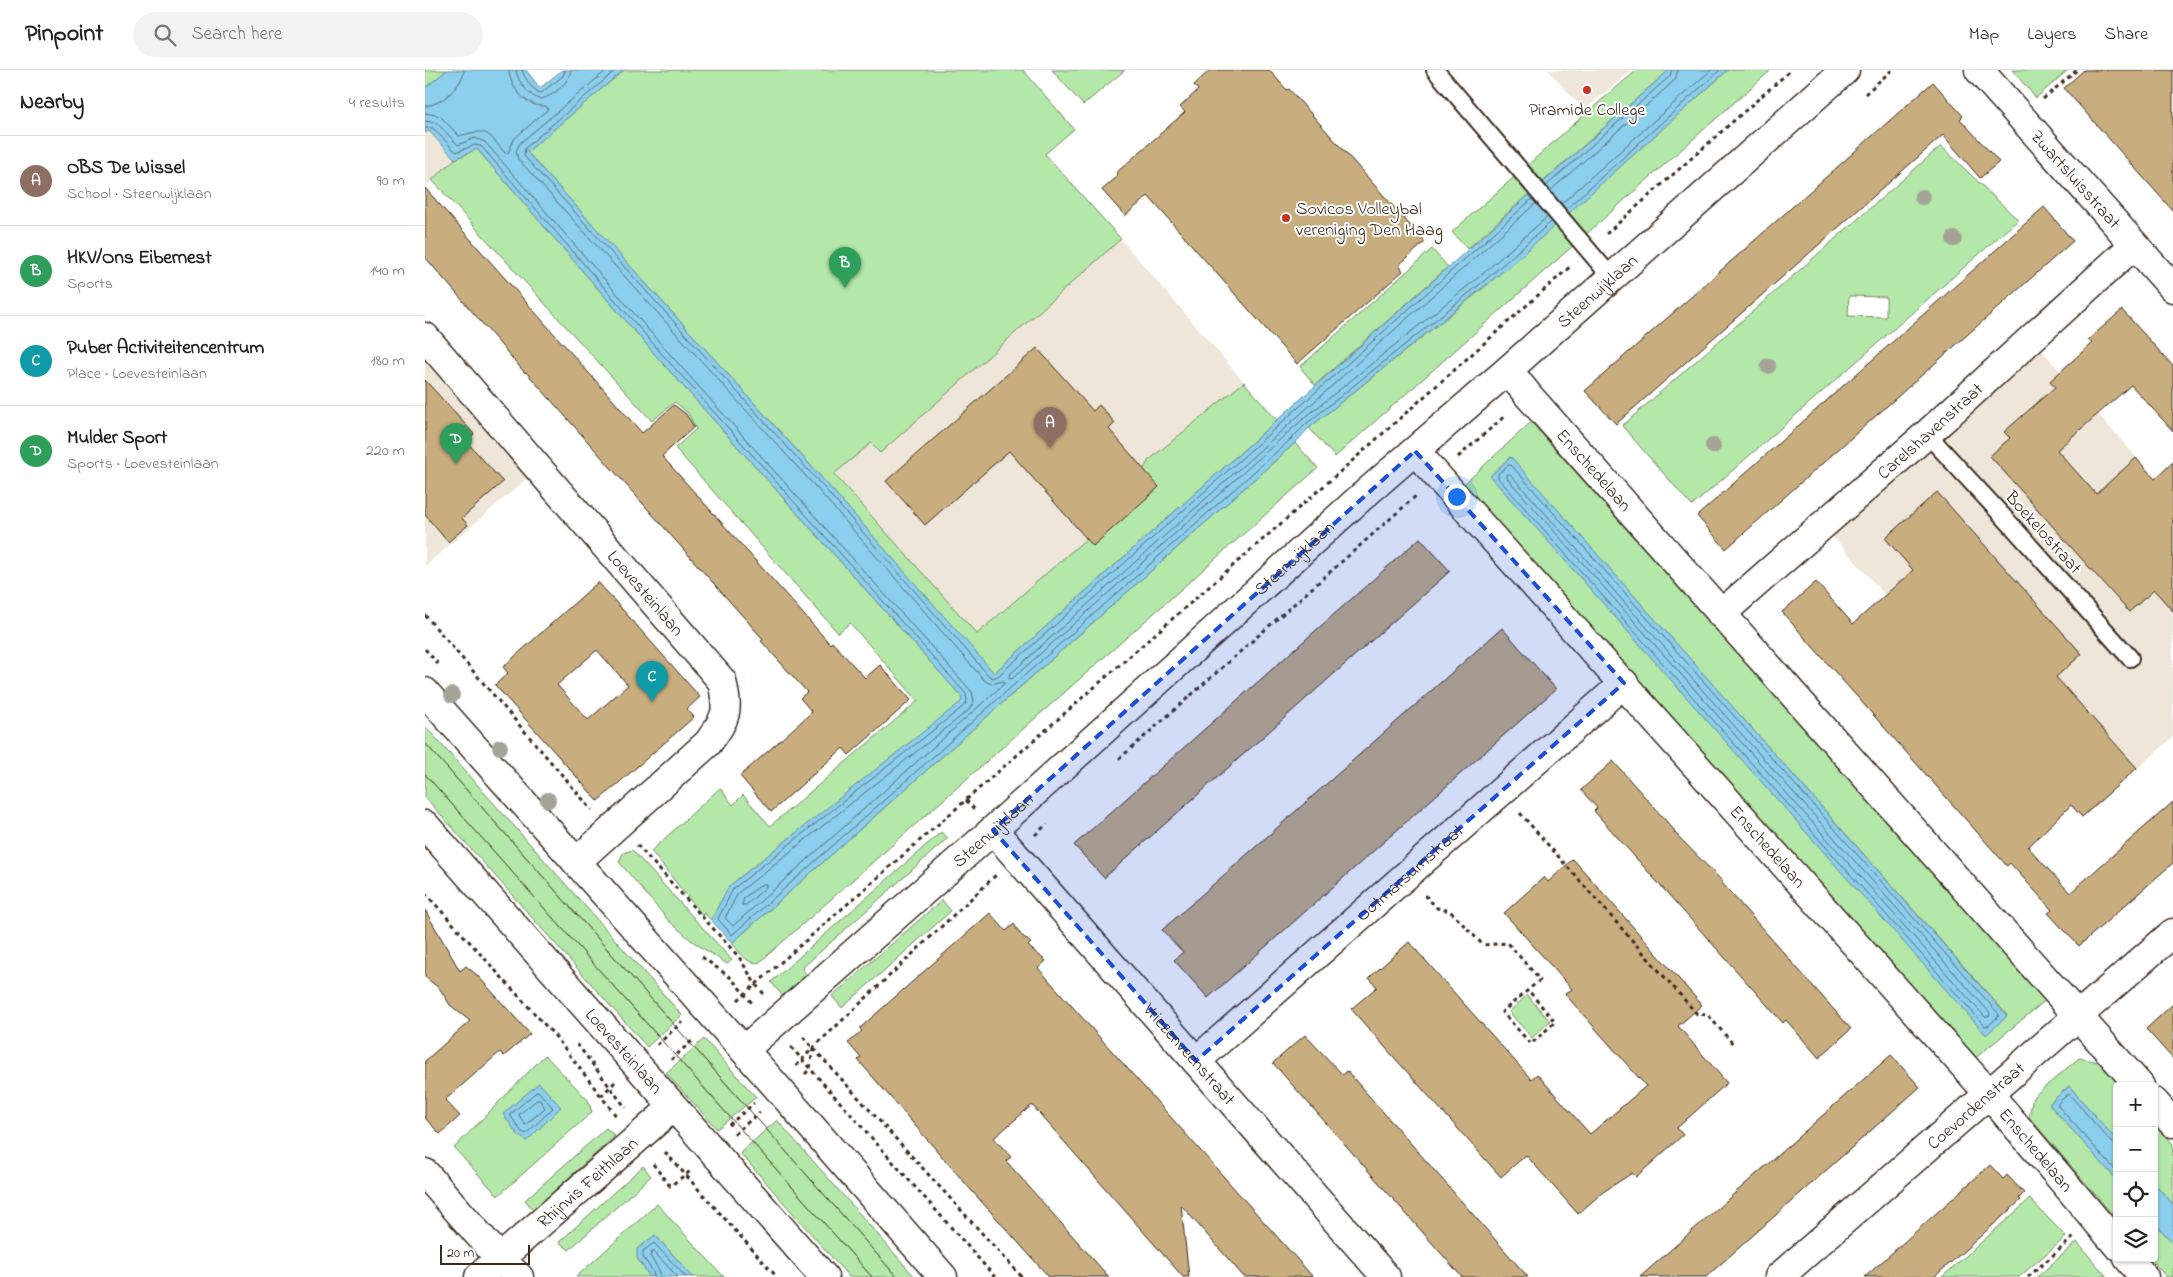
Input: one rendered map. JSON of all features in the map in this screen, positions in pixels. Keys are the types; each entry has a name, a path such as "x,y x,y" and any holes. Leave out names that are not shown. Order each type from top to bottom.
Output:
{"street":[{"name":"Steenwijklaan","path":"744,1050 993,830 1358,500 1508,370 1845,70"},
{"name":"Zwartsluisstraat","path":"1979,70 2173,288"},
{"name":"Carelshavenstraat","path":"1721,614 1927,434 2135,245"},
{"name":"Loevesteinlaan","path":"425,336 722,681 727,706 721,724 707,743 576,862"},
{"name":"Enschedelaan","path":"1508,370 1721,614 2137,1082"},
{"name":"Enschedelaan","path":"1415,450 1989,1094 2113,1240"},
{"name":"Ootmarsumstraat","path":"1196,1061 1623,683"},
{"path":"425,692 775,1085 943,1277"},
{"name":"Loevesteinlaan","path":"425,825 824,1277"},
{"name":"Vriezenveenstraat","path":"993,830 1386,1277"},
{"name":"Coevordenstraat","path":"1779,1277 2173,933"},
{"path":"2158,1106 2173,1123"},
{"name":"Rhijnvis Feithlaan","path":"479,1277 509,1268 645,1130 673,1107"},
{"path":"425,1173 509,1268"},
{"path":"2131,1262 2144,1277"}],"lane":[{"path":"1435,70 1612,278"},
{"name":"Boekelostraat","path":"1927,434 2007,520 2130,658"}],"path":[{"name":"Steenwijklaan","path":"623,1105 716,1019 1335,477 1791,70"},
{"path":"1863,96 1892,70"},
{"path":"2022,117 2077,70"},
{"name":"Steenwijklaan","path":"1117,761 1528,395"},
{"path":"425,615 610,831 617,850 632,841 739,957 803,1060 995,1277"},
{"path":"425,649 445,672"},
{"path":"1501,792 1697,1014 1708,1014 1735,1045"},
{"name":"Steenwijklaan","path":"679,1168 803,1060 813,1048 985,888 1051,820"},
{"path":"1407,875 1437,908 1450,911 1483,945 1508,943 1540,980 1528,990 1502,1012 1531,1044 1555,1022 1528,990"},
{"path":"425,893 555,1036 601,1096"},
{"path":"701,955 731,978 745,994 813,1048 1022,1277"},
{"name":"Loevesteinlaan","path":"575,1043 623,1105 777,1277"},
{"path":"2027,1277 2076,1235"}],"highlighted area":[{"path":"1415,451 1624,683 1196,1061 993,830"}],"shaded area":[{"name":"Piramide College","path":"1548,70 1632,70 1584,110"},
{"path":"429,131 455,159 425,187 425,133"},
{"path":"1111,228 1277,420 993,674 821,477"},
{"path":"425,337 537,470 425,566"},
{"path":"2032,339 2173,499 2173,737 2082,818 1823,525"}],"green space":[{"path":"425,70 447,70 425,88"},
{"path":"624,70 1023,70 1074,129 1045,154 1121,239 880,453 871,443 834,474 977,634 1119,510 1149,460 1244,382 1277,420 993,674 821,477 527,152"},
{"path":"1052,70 1125,70 1083,105"},
{"path":"1637,70 1669,70 1467,249 1452,232"},
{"path":"1728,70 1771,70 1335,457 1309,428 1487,285"},
{"path":"2012,70 2068,70 2036,98"},
{"path":"1941,146 2018,220 1692,506 1622,426","holes":["1849,296 1886,297 1886,317 1848,316"]},
{"path":"477,149 658,358 961,696 963,701 729,886 711,920 704,913 702,915 651,851 720,788 733,805 743,795 770,826 918,701 850,623 838,633 675,448 696,429 688,413 675,402 652,421 432,180 455,159"},
{"path":"1432,249 1448,267 1315,385 1300,367"},
{"path":"1531,422 2046,1000 1973,1060 1464,484","holes":["1510,457 2007,1015 1986,1034 1490,476"]},
{"path":"1295,443 1318,468 760,962 751,962 741,954 732,943"},
{"path":"425,726 682,1015 647,1047 425,797"},
{"path":"941,832 948,838 802,968 808,977 785,999 771,982"},
{"path":"632,850 732,960 727,964 692,941 668,920 619,862 623,853"},
{"path":"942,900 951,911 842,1008 832,996"},
{"path":"1527,995 1550,1021 1532,1038 1509,1012"},
{"path":"704,1039 756,1097 717,1129 666,1073"},
{"path":"545,1055 588,1100 592,1112 498,1196 454,1148"},
{"path":"2079,1058 2104,1063 2120,1082 2113,1082 2113,1136 2069,1086 2049,1104 2113,1176 2113,1215 2029,1117 2033,1097"},
{"path":"777,1120 915,1277 849,1277 740,1153"},
{"path":"2158,1127 2173,1144 2173,1204 2158,1187"},
{"path":"606,1128 615,1136 533,1210 525,1200"},
{"path":"643,1166 651,1176 569,1250 559,1242"},
{"path":"2030,1199 2066,1237 2019,1277 1942,1277"},
{"path":"657,1204 724,1277 693,1277 655,1235 637,1258 650,1277 576,1277"},
{"path":"2158,1226 2173,1243 2173,1277 2166,1277 2153,1262 2158,1262"},
{"path":"2077,1242 2107,1277 2037,1277"}],"water":[{"path":"447,70 526,70 540,88 562,70 624,70 527,152 821,477 994,673 1669,70 1728,70 1512,264 1309,428 1295,443 732,943 711,920 729,886 962,701 961,696 658,358 477,149 455,159 429,131 425,133 425,88"},
{"path":"1511,457 2007,1016 1986,1035 1490,476"},
{"path":"539,1083 561,1107 527,1141 518,1135 503,1114"},
{"path":"2069,1086 2113,1136 2113,1176 2049,1104"},
{"path":"2158,1187 2173,1204 2173,1243 2158,1226"},
{"path":"655,1235 693,1277 650,1277 637,1258 637,1249"}],"building":[{"name":"Sovicos Volleybal vereniging Den Haag","path":"1210,70 1269,70 1287,90 1289,89 1425,242 1399,265 1403,271 1297,364 1148,196 1125,216 1102,190 1118,176 1116,173 1185,112 1180,107 1198,90 1194,85"},
{"path":"2084,70 2173,70 2173,211 2064,88"},
{"path":"1933,82 1963,116 1960,119 1999,162 1980,178 1943,135 1616,424 1585,391"},
{"path":"425,188 642,433 674,405 686,414 694,427 662,456 830,644 832,642 865,678 880,665 911,700 849,755 843,748 771,812 740,776 812,712 800,698 807,692 761,641 763,639 525,373 425,257"},
{"path":"2044,207 2073,241 1726,549 1697,516"},
{"path":"2122,310 2173,366 2173,431 2131,385 2057,450 2096,494 2136,458 2155,479 2173,462 2173,611 2154,590 2129,612 1990,456 2010,438 2004,432 2055,387 2050,381 2092,343 2088,340"},
{"path":"1037,348 1093,411 1099,405 1115,423 1109,429 1159,487 1093,546 1009,451 925,525 886,481"},
{"path":"425,380 474,434 466,441 503,482 462,518 468,525 448,542 425,515"},
{"path":"1937,492 2082,654 2056,677 2137,768 2082,817 2071,805 2028,847 2070,893 2173,802 2173,863 2079,946 2048,913 2052,910 2010,863 2007,866 1782,612 1816,582 1853,624 1913,570 1885,538"},
{"path":"1420,538 1450,571 1104,878 1074,845"},
{"path":"598,582 700,697 687,709 694,717 598,801 495,685 508,673 503,667","holes":["597,650 628,685 588,720 557,685"]},
{"path":"1502,628 1556,689 1208,998 1174,960 1183,952 1162,930"},
{"path":"1613,761 1674,832 1723,882 1851,1029 1819,1058 1786,1020 1783,1023 1594,811 1597,808 1581,790"},
{"path":"1573,859 1702,1005 1678,1026 1727,1083 1677,1128 1683,1135 1636,1177 1632,1173 1603,1192 1578,1214 1526,1155 1501,1177 1351,1009 1377,987 1369,978 1409,942 1531,1079 1537,1074 1590,1134 1646,1086 1565,994 1572,989 1504,913 1544,877 1548,882"},
{"path":"425,910 460,971 466,966 477,975 530,1034 504,1056 500,1052 445,1100 460,1116 440,1134 425,1118 425,1061 470,1021 450,1005 440,989 425,977"},
{"path":"990,913 1006,931 1014,924 1020,934 1031,943 1028,946 1046,961 1038,968 1313,1277 1244,1277 1181,1205 1189,1277 1183,1277 1032,1105 994,1138 1011,1157 1006,1161 1109,1277 1049,1277 972,1191 858,1060 861,1058 848,1043 862,1031 860,1028"},
{"path":"2173,1004 2173,1059 2146,1029"},
{"path":"1305,1035 1343,1075 1347,1071 1528,1277 1462,1277 1273,1063"},
{"path":"1891,1055 1920,1087 1723,1262 1706,1277 1640,1277"},
{"path":"1990,1165 2003,1179 2007,1175 2024,1193 2019,1198 2021,1200 1934,1277 1865,1277"}],"tram line":[{"path":"425,743 897,1277"},
{"path":"425,774 872,1277"}],"place":[{"name":"Piramide College","path":"1587,90"},
{"name":"Sovicos Volleybal vereniging Den Haag","path":"1286,218"},
{"name":"HKV/Ons Eibernest","path":"845,288"},
{"name":"OBS De Wissel","path":"1050,448"},
{"name":"Mulder Sport","path":"456,464"},
{"name":"Puber Activiteitencentrum","path":"652,702"}]}
